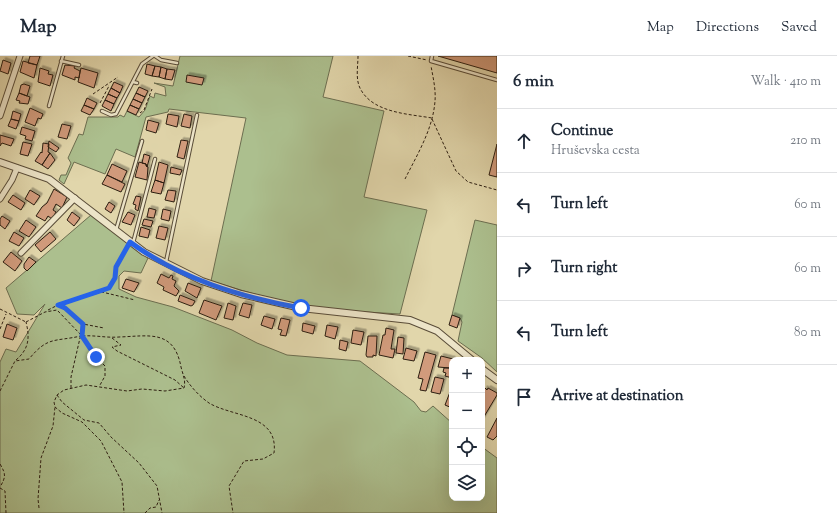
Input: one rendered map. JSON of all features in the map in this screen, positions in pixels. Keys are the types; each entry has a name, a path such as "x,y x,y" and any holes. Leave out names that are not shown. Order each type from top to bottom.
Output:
{"street":[{"path":"0,116 20,56"},
{"path":"0,162 38,173 49,179 132,243 165,264 210,284 280,304 331,313 410,320 437,331 468,357"},
{"path":"0,199 12,180 17,168"},
{"path":"21,253 75,198"},
{"path":"485,371 497,380"}],"lane":[{"path":"49,106 63,56"},
{"path":"102,111 111,115 116,114 144,61 154,56 161,60 177,63"},
{"path":"432,56 431,61 497,80"},
{"path":"61,61 79,65"},
{"path":"133,82 137,83"},
{"path":"165,264 198,115"},
{"path":"116,230 142,141"},
{"path":"132,243 155,159"}],"path":[{"path":"358,56 357,78 360,90 371,101 390,110 432,118"},
{"path":"405,179 423,142 432,118 436,100 431,61 408,56"},
{"path":"93,94 118,77"},
{"path":"100,103 109,86 108,85 102,88"},
{"path":"140,113 144,110 152,89"},
{"path":"432,118 456,171 468,182 497,190"},
{"path":"26,322 58,305 102,292 109,288 115,278 116,267 132,243"},
{"path":"102,292 135,300"},
{"path":"58,305 65,308 83,324 104,328"},
{"path":"0,309 26,322 30,336 23,354 15,361 0,391"},
{"path":"45,312 57,310 82,336 96,357 105,366 105,376 100,386"},
{"path":"0,329 6,313"},
{"path":"71,388 78,345 82,336 83,324"},
{"path":"15,361 29,359 39,346 47,342 82,336 99,335 111,338 144,335 160,337 168,342 179,354 186,382 184,388"},
{"path":"111,338 121,345 112,347 117,351 175,380 184,388"},
{"path":"183,374 190,386 210,403 246,416 266,426 275,445 274,453 263,459 244,461 229,486 233,513"},
{"path":"39,508 38,490 41,458 54,426 54,402 57,395 71,388 86,385 127,391 142,389 165,391 184,388"},
{"path":"57,395 62,402 84,420 99,423 111,437 139,463 157,486 162,513"},
{"path":"55,407 62,413 82,422 101,441 122,482 124,513"},
{"path":"0,464 5,472 5,478 0,487 5,491 6,513"},
{"path":"145,513 150,508 156,507 160,499"}],"green space":[{"path":"180,56 333,56 323,97 384,111 364,197 427,210 400,314 339,310 291,303 268,298 211,281 246,118 169,109 168,112 146,117 135,157 116,149 105,174 74,162 64,184 59,180 61,175 66,175 71,163 68,158 79,134 83,135 88,117 118,117 120,115 124,117 127,111 139,117 145,110 150,96 154,98 155,93 166,96 165,87 154,83 173,86"},
{"path":"91,215 148,258 141,273 124,271 119,276 119,289 136,297 173,307 232,330 257,343 287,355 360,361 414,402 421,411 426,412 433,406 449,420 449,501 485,501 485,449 497,458 497,513 0,513 0,362 6,349 16,352 45,304 34,315 17,314 6,288"},
{"path":"475,220 497,225 497,372 485,361 485,357 481,357 458,341 462,322 460,318 452,315"}],"building":[{"path":"30,56 40,56 37,65 28,63"},
{"path":"438,56 497,56 497,73"},
{"path":"3,60 11,63 8,74 0,71"},
{"path":"23,61 37,65 34,78 20,72"},
{"path":"147,64 155,66 152,76 145,74"},
{"path":"65,65 75,66 74,68 80,71 79,78 75,77 75,80 62,75"},
{"path":"155,66 161,67 159,77 152,76"},
{"path":"161,67 167,69 165,79 159,77"},
{"path":"40,68 49,71 48,74 53,75 50,86 38,82"},
{"path":"81,68 98,73 94,88 78,82"},
{"path":"167,69 175,70 172,80 165,79"},
{"path":"187,75 204,78 202,85 186,82"},
{"path":"114,82 123,86 120,93 111,88"},
{"path":"24,84 30,86 27,96 19,93 21,85"},
{"path":"139,87 148,91 145,97 136,93"},
{"path":"111,88 120,93 117,98 108,94"},
{"path":"19,93 30,97 28,104 19,103 20,101 16,100"},
{"path":"136,93 145,97 142,103 133,99"},
{"path":"108,94 117,98 114,104 105,100"},
{"path":"87,98 97,103 94,109 84,105"},
{"path":"133,99 142,103 139,109 130,105"},
{"path":"105,100 114,104 111,111 102,106"},
{"path":"84,105 94,109 90,115 81,111"},
{"path":"130,105 139,109 136,115 127,111"},
{"path":"30,108 43,114 41,119 38,118 35,126 25,122"},
{"path":"13,111 21,114 19,121 11,119"},
{"path":"168,114 179,116 177,127 166,124"},
{"path":"184,114 192,116 190,128 181,126"},
{"path":"11,119 19,121 16,129 8,126"},
{"path":"148,120 159,123 156,133 146,130"},
{"path":"62,124 71,126 67,139 58,137"},
{"path":"22,127 35,131 32,141 25,139 26,136 20,134"},
{"path":"0,135 14,139 11,146 2,143 0,146"},
{"path":"181,140 188,141 184,159 177,157"},
{"path":"49,141 59,148 56,152 48,147"},
{"path":"23,142 32,144 28,156 20,154"},
{"path":"43,143 49,144 48,152 50,153 42,165 35,161 41,152 42,153"},
{"path":"497,144 497,177 489,175"},
{"path":"50,153 55,160 48,169 42,165"},
{"path":"144,154 150,156 147,167 146,164 142,163"},
{"path":"139,162 146,164 148,167 147,180 135,177"},
{"path":"159,162 168,165 164,183 155,180"},
{"path":"112,164 127,171 122,182 107,175"},
{"path":"171,167 182,170 180,175 170,173"},
{"path":"107,175 125,184 121,192 102,184"},
{"path":"155,180 164,183 161,194 151,192"},
{"path":"54,189 67,197 62,208 56,204 53,210 56,212 52,219 48,216 45,221 36,216 42,207 47,203"},
{"path":"30,190 40,196 34,205 25,199"},
{"path":"168,190 176,191 174,202 165,200"},
{"path":"13,195 25,203 21,210 8,202"},
{"path":"136,196 141,197 138,211 135,209 136,205 133,204"},
{"path":"109,202 115,206 111,213 105,209"},
{"path":"149,208 156,210 154,218 147,217"},
{"path":"163,209 171,211 169,221 161,219"},
{"path":"72,212 80,218 74,226 67,220"},
{"path":"128,212 135,215 131,225 122,222"},
{"path":"2,216 10,221 5,229 0,225 0,219"},
{"path":"144,219 153,221 151,227 142,225"},
{"path":"26,220 36,227 29,237 19,231"},
{"path":"159,226 168,228 165,240 156,238"},
{"path":"141,227 150,230 148,238 139,236"},
{"path":"14,232 24,238 19,246 9,241"},
{"path":"50,232 56,239 41,252 35,245"},
{"path":"11,252 22,261 15,271 3,262"},
{"path":"29,257 36,262 27,271 24,268 24,264"},
{"path":"161,274 169,278 171,275 173,276 172,279 176,281 174,286 179,291 176,296 163,290 164,287 157,283"},
{"path":"126,279 139,283 134,292 122,288"},
{"path":"188,283 201,288 197,298 185,291"},
{"path":"180,295 195,301 193,305 191,306 178,301"},
{"path":"204,300 222,306 216,320 199,313"},
{"path":"228,303 236,306 233,320 224,318"},
{"path":"243,303 252,305 249,318 239,315"},
{"path":"452,315 460,318 457,328 449,325"},
{"path":"264,316 275,319 272,329 261,325"},
{"path":"281,318 290,320 286,336 280,335 282,330 278,329"},
{"path":"303,323 315,326 313,334 302,331"},
{"path":"7,324 17,328 13,340 3,337"},
{"path":"327,325 338,327 335,339 325,336"},
{"path":"386,328 394,330 391,349 395,349 393,358 379,355"},
{"path":"353,330 364,332 361,345 351,343"},
{"path":"368,336 377,336 376,356 373,355 373,357 367,357 366,355"},
{"path":"398,337 404,338 403,354 396,353"},
{"path":"340,340 348,342 346,351 339,349"},
{"path":"406,348 417,351 414,361 403,359"},
{"path":"425,352 436,355 426,391 420,390 423,379 418,378"},
{"path":"441,356 449,358 449,368 438,367"},
{"path":"444,368 449,368 449,377 445,376 446,373 443,372"},
{"path":"435,377 444,379 440,394 431,392"},
{"path":"485,388 497,393 485,415"},
{"path":"449,395 449,407 445,405"},
{"path":"497,418 497,436 493,440 487,437"}],"route":[{"path":"96,357 82,336 83,324 65,308 58,305 102,292 109,288 115,278 116,267 130,242 165,264 202,281 240,294 301,308"}]}
